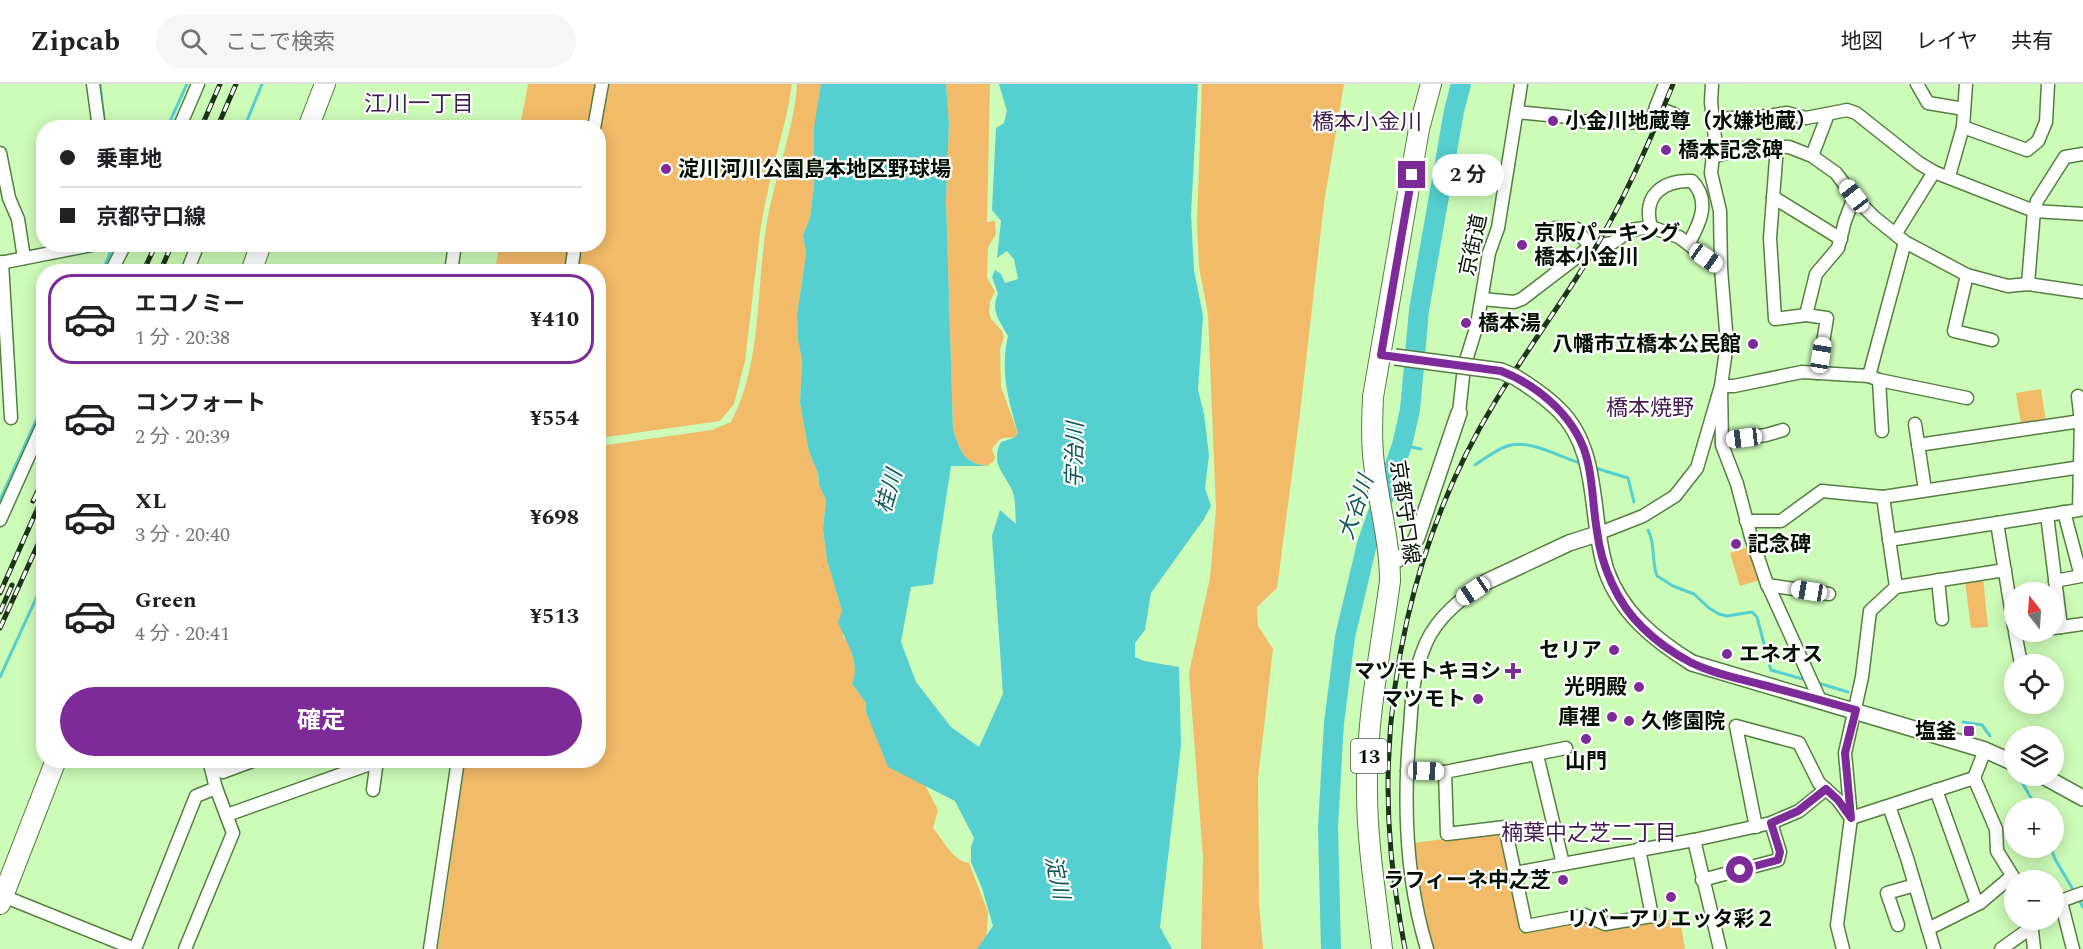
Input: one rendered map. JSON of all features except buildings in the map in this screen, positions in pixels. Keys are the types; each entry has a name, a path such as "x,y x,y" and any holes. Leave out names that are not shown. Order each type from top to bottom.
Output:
{"main road":[{"path":"311,120 325,84"},
{"name":"京都守口線","path":"1382,949 1371,855 1367,790 1370,732 1390,581 1390,563 1374,469 1373,397 1388,356 1419,129 1431,84"},
{"path":"1,900 53,768"}],"street":[{"path":"93,84 98,120"},
{"path":"182,120 198,84"},
{"path":"595,120 602,84"},
{"name":"京街道","path":"1459,412 1464,368 1477,326 1489,254 1498,228 1521,84"},
{"path":"1517,112 1568,117 1574,121 1651,123 1665,84"},
{"path":"1427,949 1414,893 1405,811 1414,674 1427,641 1442,618 1460,599 1486,582 1569,543 1644,516 1675,496 1697,468 1721,386 1727,344 1721,269 1720,211 1711,173 1715,138 1711,102 1712,84"},
{"path":"1917,84 1928,103 1964,109"},
{"path":"1949,176 1963,127 1966,84"},
{"path":"1963,127 2027,150 2038,141 2046,122 2049,84"},
{"path":"1656,107 1674,114"},
{"path":"1713,119 1787,113 1806,118 1846,110 1856,113 1919,163 1934,172 2034,211 2083,214"},
{"path":"1812,156 1828,114"},
{"path":"1712,157 1752,146 1789,147 1812,156 1836,173 1874,217 1905,242 1967,275 2008,286 2028,284 2083,292"},
{"path":"1776,146 1770,238 1775,319 1806,315 1827,318 1818,373"},
{"path":"0,153 9,198 18,219 24,258"},
{"path":"2028,284 2034,211 2037,201 2065,157 2083,154"},
{"path":"1896,233 1934,172"},
{"path":"1651,227 1648,215 1649,201 1661,189 1677,181 1692,182 1698,188 1703,209 1700,223 1689,243"},
{"path":"1806,315 1816,274 1833,256 1841,239 1854,196"},
{"path":"1773,197 1841,239"},
{"path":"1482,299 1514,302 1590,247 1612,243 1631,230 1651,227 1679,237 1721,269"},
{"path":"1555,228 1577,229 1590,247"},
{"path":"1882,431 1874,378 1905,242"},
{"path":"11,418 5,394 1,262 55,252"},
{"path":"1967,275 1954,331 1992,340"},
{"path":"1388,356 1501,371 1526,384 1560,411 1582,444 1588,462 1597,534 1607,572 1621,599 1641,626 1664,646 1692,663 1731,676 1815,688 1856,710 1985,750 2004,759"},
{"path":"1721,386 1734,386 1803,372 1874,378 1967,399"},
{"path":"1721,386 1722,445 1737,484 1767,585 1815,688"},
{"path":"1889,540 2079,510 2081,421 2078,396"},
{"path":"1390,563 1408,554 1417,537 1459,412"},
{"path":"1918,445 2081,421"},
{"path":"1916,424 1925,490"},
{"path":"1722,441 1766,435 1782,430"},
{"path":"0,520 36,440"},
{"path":"1746,520 1781,522 1822,491 1883,497 2081,467"},
{"path":"1883,497 1896,587"},
{"path":"2046,515 2055,581 2081,576 2064,513"},
{"path":"1997,523 2007,582"},
{"path":"1843,949 1838,925 1851,818 1845,753 1862,677 1870,611 1896,587 2005,570"},
{"path":"1938,580 1942,619"},
{"path":"1767,585 1829,594"},
{"path":"2064,627 2083,624"},
{"path":"1756,826 1736,726 1799,743 1819,783 1838,800 1851,818"},
{"path":"1407,771 1445,772 1566,748"},
{"path":"1985,750 1974,778 1996,829 1997,851 2008,870"},
{"path":"1537,755 1563,864"},
{"path":"185,949 233,833 211,768"},
{"path":"222,768 223,772 234,768"},
{"path":"227,815 359,768"},
{"path":"373,790 376,768"},
{"path":"430,949 457,768"},
{"path":"1445,772 1447,834 1505,827 1526,926 1585,915 1605,924 1652,916 1639,849"},
{"path":"1851,818 1974,778"},
{"path":"2061,786 2083,798"},
{"path":"1,900 135,949 196,796 216,788"},
{"path":"1515,873 1694,840 1771,823 1798,811 1826,789"},
{"path":"1936,790 1977,904"},
{"path":"1889,806 1934,949"},
{"path":"1702,880 1778,860 1780,852 1771,823"},
{"path":"1694,840 1720,949"},
{"path":"1928,929 1977,904 2004,884"},
{"path":"1898,925 1887,893 1915,885"},
{"path":"2064,900 2083,892"},
{"path":"2064,923 2073,949"},
{"path":"2001,949 2023,930"},
{"path":"2032,930 2034,949"}],"shaded area":[{"path":"528,84 792,84 761,225 745,361 734,404 720,421 606,437 606,264 496,264 498,252 606,252 606,120 521,120"},
{"path":"797,84 821,84 814,185 810,218 803,235 806,254 797,315 802,360 800,403 809,452 826,500 823,529 827,560 842,611 843,636 851,647 856,673 852,684 866,703 866,712 888,766 925,785 938,810 933,828 953,854 969,863 988,912 986,943 981,949 438,949 464,768 606,768 606,445 712,430 731,422 741,399 753,352 769,210 795,102"},
{"path":"946,84 990,84 987,222 995,221 996,234 988,247 987,278 995,291 989,312 991,319 1002,331 1004,337 1000,349 1001,387 1018,433 1014,438 1006,437 997,443 992,449 995,457 993,462 987,466 973,462 964,455 953,429 946,199 949,123"},
{"path":"1202,84 1344,84 1324,203 1277,588 1257,607 1258,626 1273,649 1258,778 1259,902 1263,949 1201,949 1203,857 1189,673 1210,578 1216,508 1208,314 1199,267 1197,222"},
{"path":"2041,389 2046,422 2021,425 2016,393"},
{"path":"1749,547 1760,580 1740,586 1730,553"},
{"path":"1983,578 1988,627 1971,628 1965,581"},
{"path":"1496,832 1502,838 1520,933 1586,920 1605,927 1680,919 1685,949 1434,949 1424,913 1414,843"}],"water":[{"path":"821,84 946,84 949,123 946,200 953,429 964,455 973,462 987,466 951,466 933,584 911,587 901,642 916,682 951,727 979,747 1003,694 992,536 1000,510 1016,524 1013,494 999,468 997,456 1001,442 1014,438 1018,433 1008,397 1005,373 1008,336 996,311 998,294 992,277 995,270 1001,274 1005,283 1018,279 1014,259 1007,251 997,258 1001,221 992,210 996,128 1004,123 1007,111 999,84 1198,84 1191,214 1194,270 1203,316 1198,390 1204,414 1209,455 1205,488 1211,506 1151,593 1145,630 1135,643 1135,657 1144,661 1179,667 1181,745 1160,927 1172,949 977,949 993,926 982,888 971,862 971,847 974,838 955,801 888,767 866,712 866,703 852,684 854,660 838,622 842,611 827,560 823,529 826,500 809,452 800,403 802,360 797,315 806,254 803,235 810,218 814,185 814,128"}],"waterway":[{"path":"100,84 104,120"},
{"path":"171,120 187,84"},
{"path":"247,120 262,84"},
{"name":"大谷川","path":"1331,949 1328,827 1334,723 1345,637 1367,544 1402,445 1410,410 1419,310 1454,111 1461,84"},
{"path":"105,264 111,252"},
{"path":"0,500 36,421"},
{"path":"1475,465 1491,454 1516,444 1535,447 1583,464"},
{"path":"1402,445 1421,449"},
{"path":"1592,467 1628,478 1634,502"},
{"path":"1648,530 1652,541 1657,576 1673,586 1694,594 1719,614 1727,616 1752,612 1757,617 1771,670 1806,680"},
{"path":"0,677 36,598"},
{"path":"1818,683 1848,692"},
{"path":"1963,722 1982,725 1990,736"},
{"path":"2024,786 2031,798"},
{"path":"2055,858 2075,893"},
{"path":"2078,898 2083,907"}],"railway":[{"path":"204,120 220,84"},
{"path":"220,120 236,84"},
{"path":"1405,949 1391,852 1388,794 1390,735 1396,677 1407,619 1423,562 1443,506 1467,453 1507,382 1572,285 1608,226 1638,166 1673,84"},
{"path":"147,264 152,252"},
{"path":"163,264 169,252"},
{"path":"33,501 36,495"},
{"path":"0,593 36,512"},
{"path":"0,628 36,549"},
{"path":"0,612 12,585"}],"place":[{"name":"小金川地蔵尊（水嫌地蔵）","path":"1553,121"},
{"name":"橋本記念碑","path":"1666,150"},
{"name":"淀川河川公園島本地区野球場","path":"666,169"},
{"name":"京阪パーキング 橋本小金川","path":"1522,245"},
{"name":"橋本湯","path":"1466,323"},
{"name":"八幡市立橋本公民館","path":"1753,344"},
{"name":"記念碑","path":"1736,544"},
{"name":"セリア","path":"1614,650"},
{"name":"エネオス","path":"1727,654"},
{"name":"マツモトキヨシ","path":"1513,671"},
{"name":"光明殿","path":"1639,687"},
{"name":"マツモト","path":"1478,699"},
{"name":"庫裡","path":"1612,717"},
{"name":"久修園院","path":"1629,721"},
{"name":"塩釜","path":"1969,731"},
{"name":"山門","path":"1586,739"},
{"name":"ラフィーネ中之芝","path":"1563,880"},
{"name":"リバーアリエッタ彩２","path":"1671,897"}],"district":[{"name":"江川一丁目","path":"419,103"},
{"name":"橋本小金川","path":"1367,121"},
{"name":"橋本焼野","path":"1650,407"},
{"name":"楠葉中之芝二丁目","path":"1589,832"}],"route":[{"path":"1412,175 1381,355 1501,371 1515,377 1543,396 1560,411 1582,444 1588,462 1597,534 1607,572 1621,599 1641,626 1664,646 1692,663 1856,710 1845,753 1851,818 1838,800 1826,789 1798,811 1771,823 1780,852 1778,860 1740,870"}],"water label":[{"name":"宇治川","path":"1074,455"},
{"name":"桂川","path":"888,491"},
{"name":"淀川","path":"1058,877"}]}
